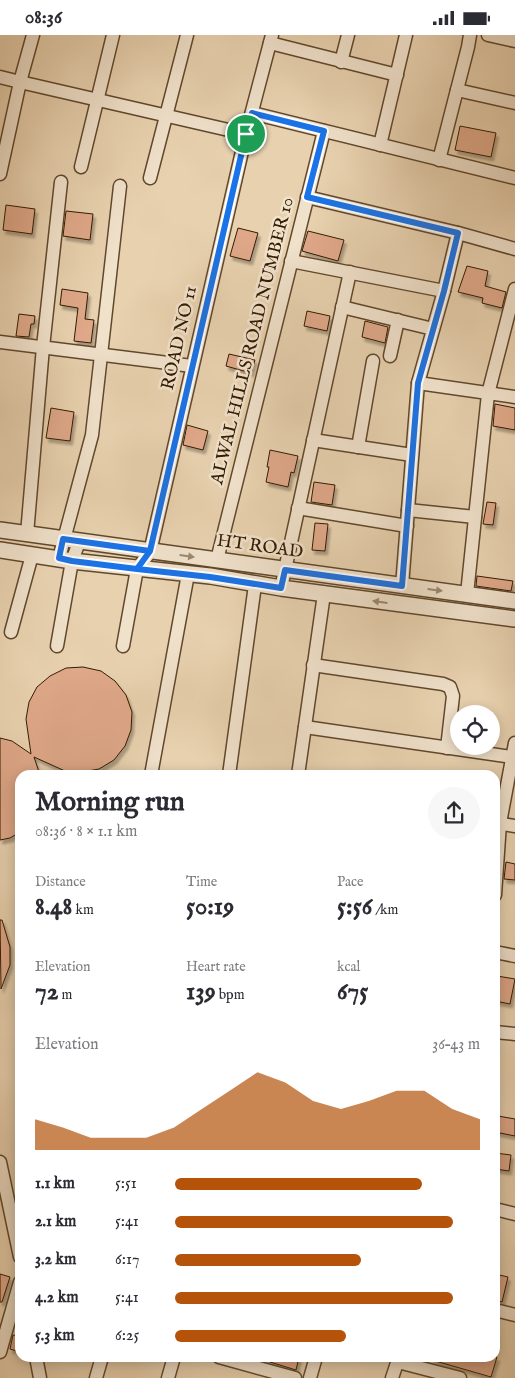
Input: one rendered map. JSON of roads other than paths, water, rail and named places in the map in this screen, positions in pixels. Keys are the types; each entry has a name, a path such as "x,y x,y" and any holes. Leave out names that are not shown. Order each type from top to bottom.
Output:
{"street":[{"path":"0,174 20,82 33,35"},
{"path":"82,167 113,35"},
{"path":"150,178 187,35"},
{"path":"342,62 348,35"},
{"path":"380,145 406,35"},
{"path":"439,160 470,35"},
{"path":"488,35 515,41"},
{"path":"271,39 342,62 397,75"},
{"name":"ROAD NO 11","path":"123,646 137,569 150,551 246,134 271,39"},
{"path":"0,77 246,134"},
{"path":"457,90 515,103"},
{"path":"252,113 515,179"},
{"name":"ALWAL HILLS ROAD NUMBER 10","path":"217,560 324,131"},
{"path":"28,534 43,347 61,182"},
{"path":"57,645 66,560 63,539 92,435 120,187"},
{"path":"307,197 458,233 515,249"},
{"path":"402,586 418,383 458,233"},
{"path":"291,261 444,291"},
{"path":"281,588 350,272"},
{"path":"467,594 488,394 515,289"},
{"path":"342,307 433,329"},
{"path":"390,356 398,320"},
{"path":"0,342 192,366"},
{"path":"358,447 373,361"},
{"path":"418,383 515,397"},
{"path":"313,440 412,455"},
{"path":"298,508 406,526"},
{"path":"408,510 475,517"},
{"name":"HT ROAD","path":"0,530 515,601"},
{"path":"66,560 79,542"},
{"name":"HT ROAD","path":"0,550 515,619"},
{"path":"11,632 32,555"},
{"path":"152,770 188,574"},
{"path":"230,770 255,585"},
{"path":"299,770 324,594"},
{"path":"313,665 443,684 450,687 453,696 447,748"},
{"path":"305,727 512,757"},
{"path":"500,814 515,743"},
{"path":"500,823 515,826"},
{"path":"500,953 515,956"},
{"path":"500,1032 515,1034"},
{"path":"0,1162 15,1233"},
{"path":"500,1210 515,1212"},
{"path":"0,1352 15,1300"},
{"path":"500,1311 515,1315"},
{"path":"37,1362 40,1378"},
{"path":"96,1378 101,1362"},
{"path":"168,1378 173,1362"},
{"path":"237,1362 295,1378"},
{"path":"310,1378 315,1362"},
{"path":"392,1378 397,1362"},
{"path":"405,1362 460,1378"}]}
